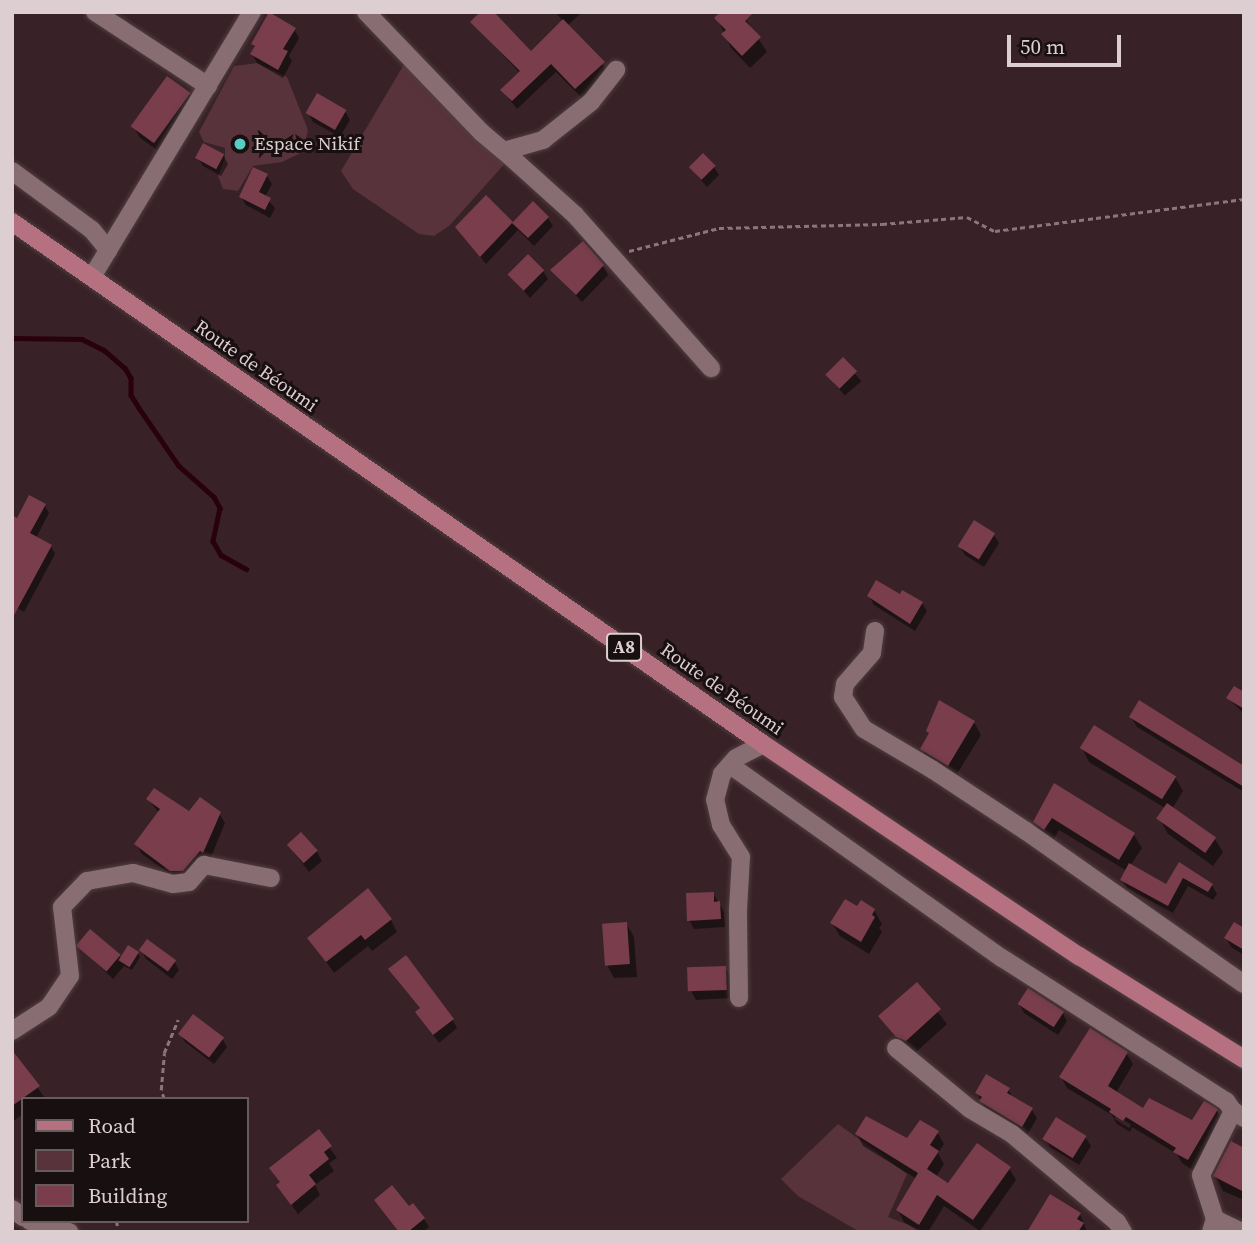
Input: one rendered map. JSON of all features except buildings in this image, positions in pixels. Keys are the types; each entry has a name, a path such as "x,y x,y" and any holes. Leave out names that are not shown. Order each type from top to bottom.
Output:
{"main road":[{"name":"Route de Béoumi","path":"12,222 764,744 1079,956 1244,1059"}],"street":[{"path":"95,12 208,86"},
{"path":"92,277 252,12"},
{"path":"366,12 481,132 575,215 711,368"},
{"path":"504,151 543,140 591,102 616,70"},
{"path":"12,171 92,230 108,250"},
{"path":"875,631 872,653 845,684 843,697 864,729 933,769 1036,838 1244,984"},
{"path":"739,998 741,858 721,825 715,800 722,774 736,758 764,744"},
{"path":"730,765 1002,958 1226,1101 1238,1115 1201,1175 1213,1225 1242,1232"},
{"path":"12,1031 49,1007 70,976 62,907 87,881 133,873 173,884 189,882 204,865 271,878"},
{"path":"896,1048 970,1109 1012,1134 1117,1222 1124,1232"},
{"path":"37,1223 69,1232"}],"path":[{"path":"612,255 719,228 882,224 967,217 995,231 1244,199"},
{"path":"163,1097 160,1090 163,1052 178,1020"}],"green space":[{"path":"406,61 516,151 449,226 434,236 419,234 353,189 341,171"},
{"path":"257,63 287,77 308,130 303,152 282,162 253,166 238,191 223,189 218,176 225,158 225,148 204,142 199,132 234,66"},
{"path":"838,1124 907,1174 888,1217 927,1232 860,1232 798,1196 781,1179"}],"waterway":[{"path":"12,338 82,339 104,350 125,368 131,378 131,395 139,408 179,466 214,497 220,508 213,541 221,555 246,569"}],"place":[{"name":"Espace Nikif","path":"240,144"}]}
